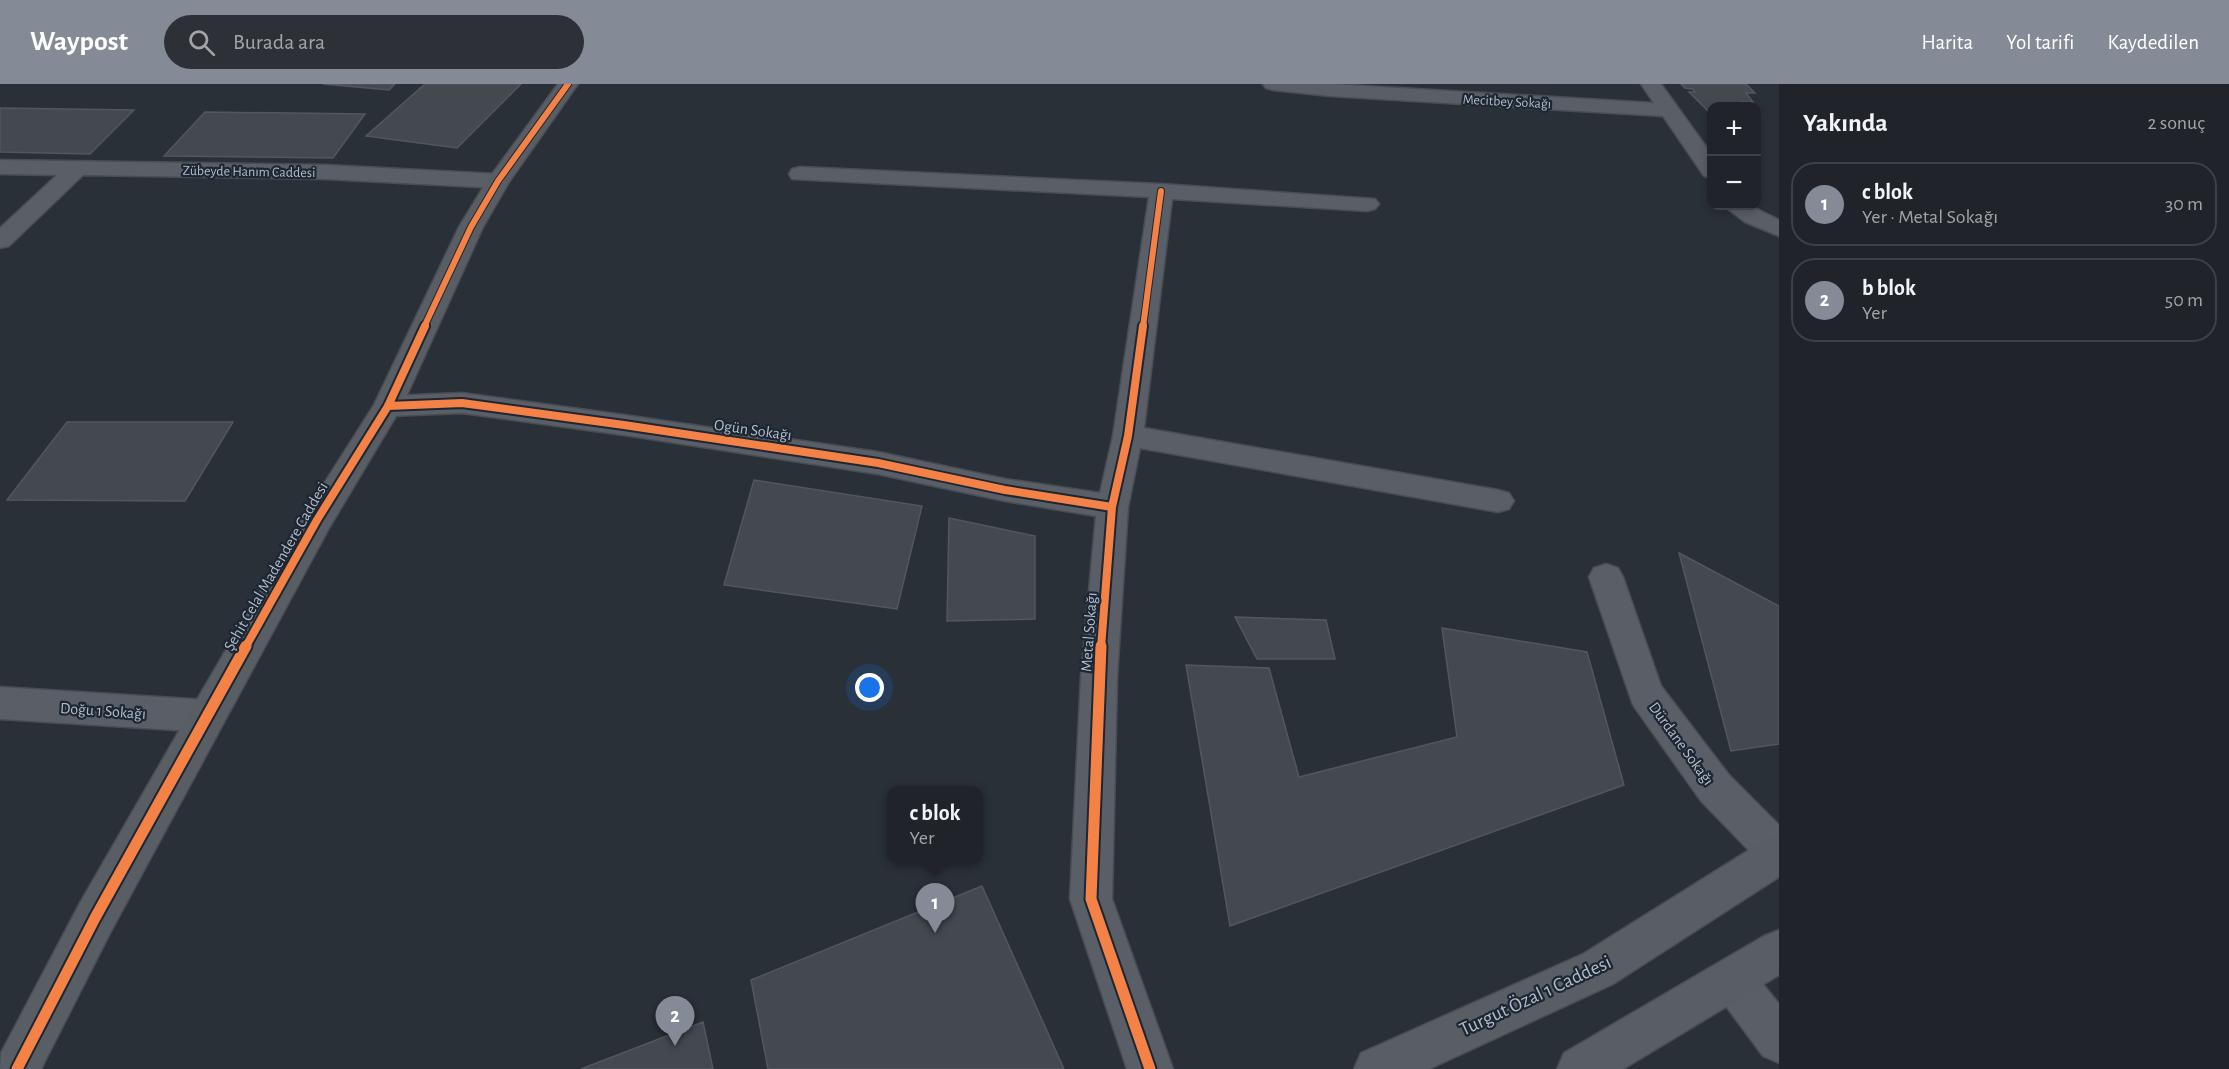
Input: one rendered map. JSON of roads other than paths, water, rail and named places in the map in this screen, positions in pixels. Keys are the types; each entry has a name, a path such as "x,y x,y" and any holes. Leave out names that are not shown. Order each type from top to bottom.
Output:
{"street":[{"name":"Şehit Celal Madendere Caddesi","path":"17,1069 95,918 207,716 317,520 388,406 471,227 498,181 568,84"},
{"name":"Mecitbey Sokağı","path":"1274,84 1670,111"},
{"path":"1652,84 1707,164"},
{"name":"Zübeyde Hanım Caddesi","path":"0,167 325,172 498,181"},
{"path":"0,241 77,168"},
{"path":"800,174 1161,191 1367,204"},
{"name":"Metal Sokağı","path":"1150,1069 1091,899 1099,677 1112,507 1128,436 1161,191"},
{"path":"1742,210 1779,229"},
{"name":"Ogün Sokağı","path":"388,406 462,403 624,425 878,463 1005,490 1112,507"},
{"path":"1128,436 1498,501"},
{"name":"Dürdane Sokağı","path":"1606,577 1646,694 1715,788 1779,854"},
{"name":"Doğu 1 Sokağı","path":"0,703 207,716"},
{"name":"Turgut Özal 1 Caddesi","path":"1377,1069 1598,969 1779,854"},
{"path":"1580,1069 1779,951"},
{"path":"1732,979 1779,1040"}],"place":[{"name":"c blok","path":"935,933"},
{"name":"b blok","path":"675,1046"}]}
